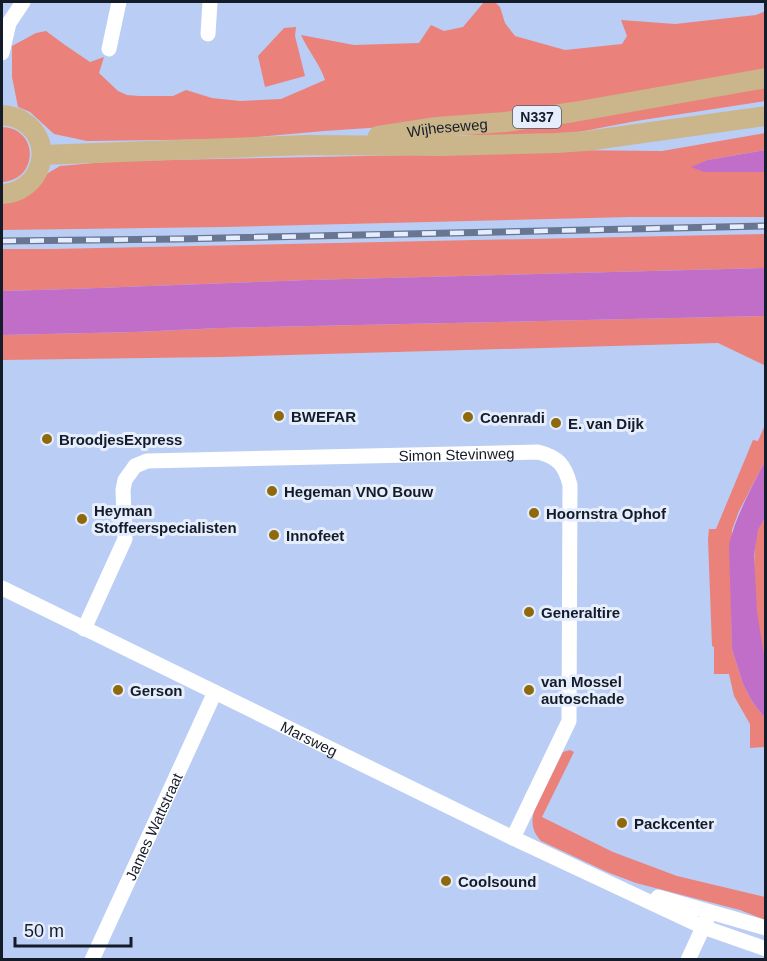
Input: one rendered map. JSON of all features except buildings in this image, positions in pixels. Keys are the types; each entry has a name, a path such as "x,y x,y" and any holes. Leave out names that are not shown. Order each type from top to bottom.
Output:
{"main road":[{"name":"Wijheseweg","path":"307,145 574,112 765,78"},
{"path":"2,115 14,116 25,122 40,142 42,155 39,168 32,180 22,189 2,194"},
{"name":"Wijheseweg","path":"42,155 307,145 440,146 556,143 586,141 765,116"}],"street":[{"path":"2,53 9,23 22,2"},
{"path":"109,49 119,2"},
{"path":"208,34 210,2"},
{"name":"Simon Stevinweg","path":"84,628 125,539 123,490 125,480 130,472 141,463 147,461 491,453 538,452 547,454 563,466 570,485 569,720 513,838"},
{"name":"Marsweg","path":"2,588 513,838 704,927 765,949"},
{"name":"James Wattstraat","path":"92,960 215,692"},
{"name":"Marsweg","path":"617,886 765,928"},
{"path":"688,960 710,912"}],"shaded area":[{"path":"484,2 495,2 500,7 505,23 515,36 565,50 622,44 627,36 621,20 675,24 756,15 766,11 765,74 536,113 236,139 87,141 54,134 30,112 18,107 12,77 12,46 36,33 46,31 90,62 104,57 99,73 118,91 127,95 173,96 186,90 212,98 240,101 281,99 325,80 301,35 354,45 419,43 431,25 444,31 463,27"},
{"path":"296,27 295,36 305,76 265,87 258,56 284,28"},
{"path":"765,85 765,101 563,135 447,135"},
{"path":"2,127 14,130 23,136 30,154 23,173 14,179 2,182"},
{"path":"765,133 765,150 708,160 704,172 765,172 765,217 630,217 2,230 2,201 39,184 48,173 60,166 118,161 560,150 662,151"},
{"path":"765,150 765,172 704,172 691,167 708,160"},
{"path":"765,234 766,268 2,291 2,249"},
{"path":"765,268 765,316 2,335 2,291"},
{"path":"765,316 766,366 718,343 221,357 2,360 2,335"},
{"path":"765,425 765,461 739,511 732,530 732,649 743,684 753,703 765,718 765,747 750,748 750,724 734,696 729,674 714,674 708,539 709,529 716,529 753,440 758,441"},
{"path":"765,461 765,518 758,530 754,555 757,612 765,661 765,718 753,703 743,684 732,649 729,545 749,492"},
{"path":"765,518 765,661 759,634 754,557 758,530"},
{"path":"570,750 574,752 542,817 613,852 677,876 765,897 765,920 740,910 636,883 541,841 533,827 534,811 563,752"}],"railway":[{"path":"2,241 766,226"}],"place":[{"name":"BWEFAR","path":"279,416"},
{"name":"Coenradi","path":"468,417"},
{"name":"E. van Dijk","path":"556,423"},
{"name":"BroodjesExpress","path":"47,439"},
{"name":"Hegeman VNO Bouw","path":"272,491"},
{"name":"Hoornstra Ophof","path":"534,513"},
{"name":"Heyman Stoffeerspecialisten","path":"82,519"},
{"name":"Innofeet","path":"274,535"},
{"name":"Generaltire","path":"529,612"},
{"name":"Gerson","path":"118,690"},
{"name":"van Mossel autoschade","path":"529,690"},
{"name":"Packcenter","path":"622,823"},
{"name":"Coolsound","path":"446,881"}]}
